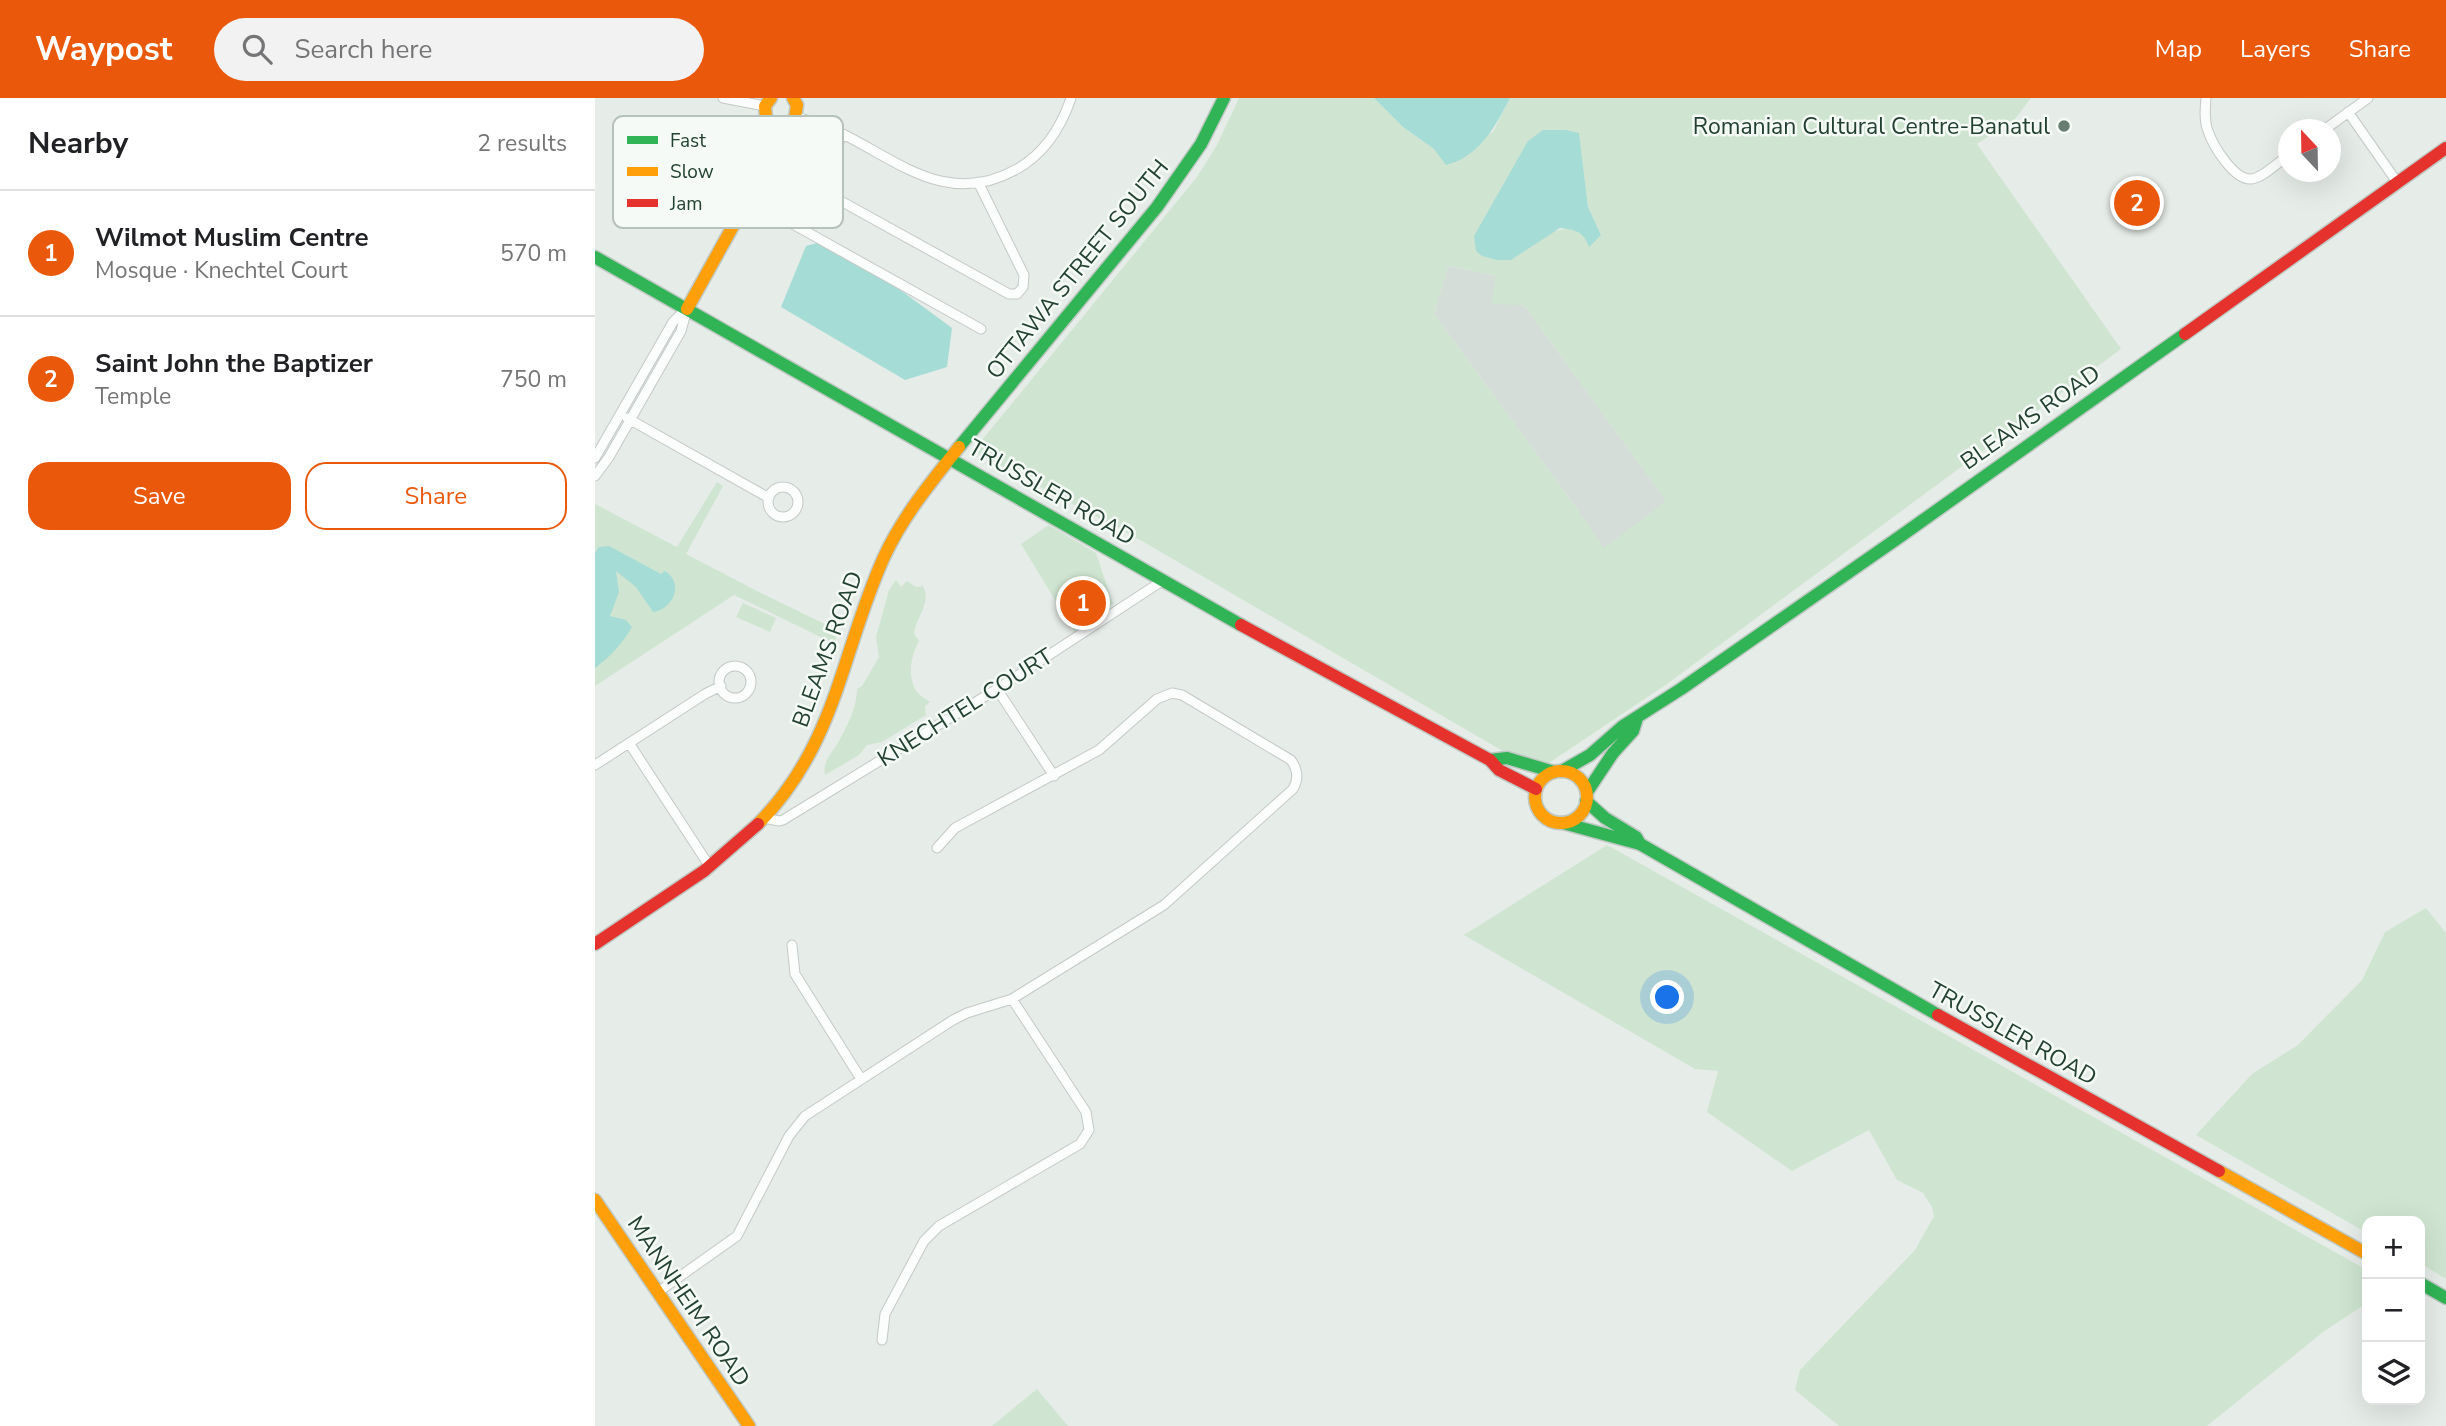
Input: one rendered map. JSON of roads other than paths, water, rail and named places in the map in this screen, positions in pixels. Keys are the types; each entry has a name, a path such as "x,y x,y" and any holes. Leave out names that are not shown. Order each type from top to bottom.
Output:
{"main road":[{"path":"793,98 797,104 797,116"},
{"name":"OTTAWA STREET SOUTH","path":"950,458 1163,201 1198,150 1224,98"},
{"name":"BLEAMS ROAD","path":"1558,771 1590,755 1623,726 1898,538 2446,148"},
{"path":"687,309 732,228"},
{"name":"TRUSSLER ROAD","path":"595,257 1374,701 1490,760 1499,770 1536,789"},
{"name":"BLEAMS ROAD","path":"595,944 710,867 739,844 764,818 795,776 825,722 870,593 894,536 911,508 950,458"},
{"name":"BLEAMS ROAD","path":"1586,797 1613,753 1633,731 1637,718"},
{"name":"TRUSSLER ROAD","path":"1490,760 1507,758 1558,771"},
{"path":"1558,771 1578,777 1586,797 1579,816 1563,822 1547,819 1541,813 1535,797 1536,789 1546,776 1558,771"},
{"name":"TRUSSLER ROAD","path":"1586,797 1605,818 1636,836 1640,844"},
{"name":"TRUSSLER ROAD","path":"1563,822 1640,844 1854,968 2362,1251"},
{"name":"MANNHEIM ROAD","path":"595,1200 749,1426"},
{"path":"2425,1286 2446,1298"}],"street":[{"path":"723,98 768,102"},
{"path":"843,136 923,177 953,183 978,182 1011,172 1036,155 1056,133 1071,98"},
{"path":"2206,98 2207,129 2211,139 2237,175 2256,178 2278,162"},
{"path":"2339,119 2368,98"},
{"path":"2349,112 2397,182"},
{"path":"843,202 1009,294 1017,294 1023,287 1024,275 978,182"},
{"path":"801,228 981,329"},
{"path":"595,458 673,322 687,309"},
{"path":"595,476 681,331 687,309"},
{"path":"621,414 769,498"},
{"name":"KNECHTEL COURT","path":"764,818 783,820 997,689 1162,581"},
{"path":"595,765 714,688 721,687"},
{"path":"997,689 1054,776"},
{"path":"657,1292 737,1236 796,1126 816,1108 967,1013 1012,999 1164,905 1293,789 1297,777 1291,760 1182,695 1172,693 1159,697 1099,750 955,828 937,848"},
{"path":"629,743 710,867"},
{"path":"792,945 795,974 861,1079"},
{"path":"882,1340 885,1314 924,1241 939,1226 1080,1144 1089,1130 1086,1112 1012,999"}],"water":[{"path":"1374,98 1510,98 1499,119 1477,148 1458,161 1446,165 1434,149 1403,127"},
{"path":"1543,130 1579,133 1588,207 1601,235 1589,247 1578,232 1560,228 1511,260 1482,256 1476,251 1474,236 1528,141"},
{"path":"817,243 865,264 952,328 947,367 905,380 781,307 806,246"},
{"path":"609,546 661,574 665,571 671,576 675,588 671,601 653,612 636,587 616,571 619,592 610,616 626,620 632,627 616,649 595,668 595,553 599,547"}],"place":[{"name":"Romanian Cultural Centre-Banatul","path":"2064,126"},
{"name":"Saint John the Baptizer","path":"2137,203"},
{"name":"Wilmot Muslim Centre","path":"1083,603"}]}
